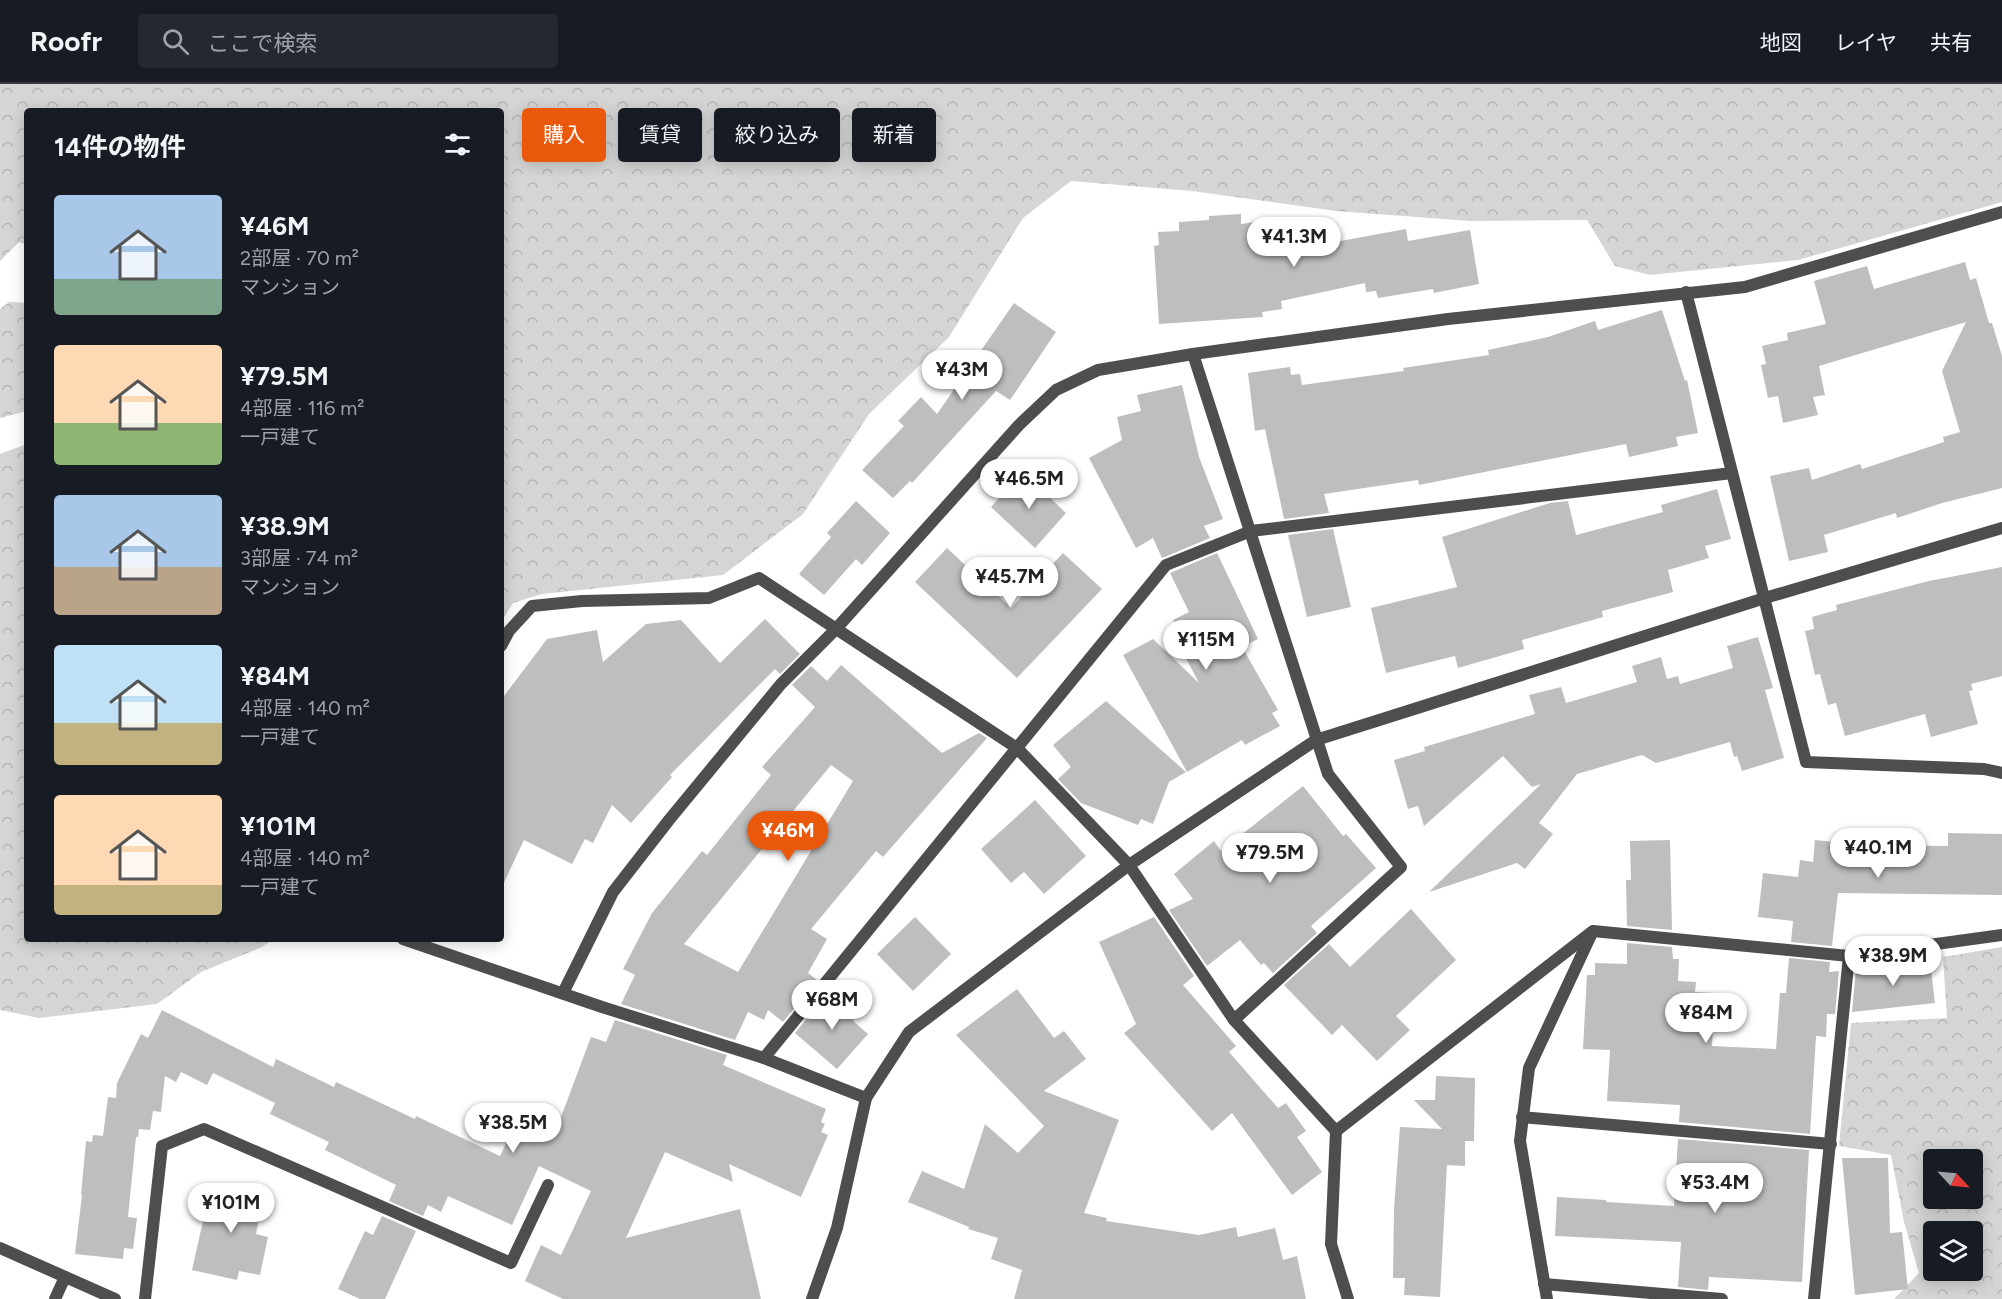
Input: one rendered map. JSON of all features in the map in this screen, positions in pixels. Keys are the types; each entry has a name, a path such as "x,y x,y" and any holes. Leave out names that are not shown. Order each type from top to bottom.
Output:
{"street":[{"path":"563,993 613,892 669,820 781,684 835,630 1019,425 1056,390 1098,370 1193,354 1448,319 1745,287 2002,213"},
{"path":"1686,292 1806,762 1984,769 2002,773"},
{"path":"1193,354 1328,774 1401,867 1234,1020"},
{"path":"764,1058 1166,565 1251,531 1732,473"},
{"path":"812,1299 837,1228 867,1098 909,1032 1129,865 1316,740 1765,598 2002,528"},
{"path":"504,640 509,631 532,606 582,601 709,598 759,578 1017,748 1129,865 1234,1020 1336,1131 1331,1244 1348,1299"},
{"path":"1336,1131 1593,931 1849,956 2002,935"},
{"path":"1547,1299 1520,1141 1522,1117 1529,1068 1593,931"},
{"path":"412,942 764,1058 867,1098"},
{"path":"1814,1299 1849,956"},
{"path":"1522,1117 1831,1144"},
{"path":"146,1299 162,1146 204,1130 511,1263 548,1185"},
{"path":"0,1248 116,1299"},
{"path":"55,1299 65,1277"},
{"path":"1544,1284 1722,1299"}],"green space":[{"path":"0,84 2002,84 2002,202 1798,260 1650,275 1615,266 1587,220 1470,221 1336,211 1192,191 1071,181 1023,218 949,337 869,414 803,514 723,575 542,594 513,603 504,617 504,108 24,108 24,244 19,242 0,261"},
{"path":"9,302 24,303 24,412 0,418 0,309"},
{"path":"24,445 24,942 269,942 201,972 157,1004 39,1018 0,1010 0,454"},
{"path":"2002,947 2002,1299 1894,1299 1919,1273 1904,1222 1891,1155 1839,1146 1851,1023 1947,1018 1943,957"}],"building":[{"path":"1241,214 1241,224 1268,220 1272,250 1334,237 1335,242 1406,229 1408,241 1470,230 1479,284 1434,293 1433,289 1378,298 1376,291 1366,292 1365,283 1281,301 1282,309 1262,312 1263,317 1159,324 1154,246 1159,245 1158,232 1179,231 1179,222 1209,220 1209,216"},
{"path":"1965,262 1970,280 1976,278 1989,323 1992,323 2002,356 2002,488 1942,503 1897,518 1896,513 1824,535 1828,552 1789,561 1770,476 1809,468 1812,480 1860,464 1862,469 1944,442 1943,437 1960,432 1942,371 1966,322 1819,366 1825,395 1813,397 1818,415 1783,423 1778,396 1768,398 1761,365 1766,364 1762,346 1788,340 1787,333 1826,324 1814,281 1867,266 1874,289"},
{"path":"1014,303 1056,332 1010,400 996,391 912,483 910,481 893,498 862,470 904,426 898,421 921,397 937,414"},
{"path":"1662,310 1685,381 1687,380 1698,433 1676,437 1678,446 1629,457 1626,444 1419,485 1418,480 1324,494 1329,513 1284,519 1265,429 1255,431 1248,373 1290,367 1291,375 1300,374 1302,385 1404,371 1403,368 1489,355 1488,350 1548,337 1595,321 1598,330"},
{"path":"1182,385 1199,457 1223,519 1204,526 1210,538 1162,558 1153,538 1136,548 1089,458 1122,440 1117,417 1141,411 1137,395"},
{"path":"1023,472 1066,513 1035,548 991,507"},
{"path":"1717,489 1731,539 1705,546 1709,558 1668,570 1673,592 1602,611 1603,617 1522,640 1524,649 1458,668 1455,656 1386,673 1371,608 1457,587 1442,537 1550,503 1568,501 1576,535 1663,512 1661,505"},
{"path":"856,501 890,533 862,565 856,559 824,595 799,574 831,537 827,533"},
{"path":"1333,529 1351,607 1307,617 1288,535"},
{"path":"947,548 1011,608 1063,553 1102,589 1017,678 915,582"},
{"path":"1217,553 1258,639 1242,647 1278,710 1272,713 1280,726 1245,745 1242,740 1187,772 1123,655 1153,639 1199,683 1175,637 1180,634 1173,620 1189,612 1170,573"},
{"path":"2002,567 2002,676 1971,684 1973,690 1969,691 1978,724 1931,737 1925,714 1845,736 1836,703 1828,705 1820,674 1815,675 1805,631 1814,629 1812,617 1837,610 1836,605 1929,581"},
{"path":"765,619 800,654 780,674 775,669 670,775 672,777 631,823 612,805 593,843 585,839 572,864 524,840 504,883 504,696 547,639 597,630 603,662 646,624 681,620 720,663"},
{"path":"1758,637 1773,688 1765,690 1784,758 1742,771 1737,756 1734,757 1730,742 1656,763 1642,755 1577,774 1539,823 1553,834 1525,869 1517,863 1429,892 1541,784 1532,787 1503,756 1424,826 1418,806 1408,809 1394,760 1425,751 1424,747 1535,714 1529,695 1561,687 1566,703 1637,682 1632,666 1661,657 1667,679 1678,676 1680,684 1733,668 1727,646"},
{"path":"841,665 942,753 979,733 987,738 883,857 876,851 811,929 827,939 808,973 817,980 783,1022 768,1010 764,1020 748,1012 735,1040 621,1004 635,975 623,969 652,913 702,851 707,855 771,775 762,767 815,707 792,685 811,666 827,681","holes":["831,765 853,781 738,972 684,944"]},
{"path":"1106,701 1186,772 1169,782 1153,824 1141,819 1138,825 1081,803 1058,779 1071,767 1053,745"},
{"path":"1303,786 1343,836 1346,834 1376,868 1311,926 1317,933 1273,973 1264,963 1261,965 1240,940 1207,966 1169,910 1193,899 1174,874 1214,841 1221,851"},
{"path":"1035,800 1086,856 1044,894 1024,872 1011,883 981,849"},
{"path":"1948,833 2002,834 2002,895 1838,893 1832,946 1791,942 1793,921 1758,917 1763,873 1798,877 1800,860 1813,862 1815,840 1865,845 1948,846"},
{"path":"1670,840 1672,930 1627,926 1626,880 1631,880 1630,841"},
{"path":"1411,909 1456,960 1396,1016 1410,1030 1377,1061 1342,1025 1332,1035 1284,985 1329,944 1350,967"},
{"path":"915,917 951,954 913,991 877,954"},
{"path":"1154,917 1194,976 1183,985 1236,1046 1229,1052 1278,1108 1286,1103 1306,1131 1297,1137 1322,1172 1292,1195 1232,1113 1212,1131 1124,1033 1136,1024 1099,942"},
{"path":"1627,943 1672,947 1673,959 1679,959 1678,981 1696,982 1695,992 1715,993 1712,1046 1776,1049 1780,993 1786,993 1789,958 1830,962 1829,972 1839,971 1835,1014 1827,1014 1826,1037 1816,1036 1810,1134 1679,1122 1680,1105 1607,1101 1610,1050 1583,1049 1587,975 1595,975 1595,963 1627,964"},
{"path":"1930,961 1935,1003 1852,1012 1856,969"},
{"path":"1017,989 1054,1038 1064,1031 1086,1059 1044,1091 1119,1120 1084,1213 1107,1218 1106,1221 1199,1235 1236,1227 1238,1237 1275,1228 1283,1260 1297,1256 1306,1299 1014,1299 1022,1270 991,1259 998,1238 968,1229 969,1227 908,1202 922,1171 964,1189 985,1124 1018,1153 1044,1126 956,1035"},
{"path":"829,991 857,1015 853,1021 868,1034 837,1069 795,1033"},
{"path":"162,1010 273,1067 276,1059 334,1087 336,1082 415,1119 416,1116 500,1156 523,1108 558,1125 591,1037 606,1042 615,1020 727,1055 723,1065 826,1109 821,1122 825,1124 821,1132 828,1135 801,1197 729,1164 733,1182 665,1152 626,1238 740,1209 761,1299 563,1299 525,1281 541,1245 561,1255 591,1191 539,1166 512,1225 448,1196 441,1212 428,1205 423,1216 389,1201 396,1185 325,1150 329,1142 270,1114 275,1103 213,1073 207,1085 181,1072 176,1082 165,1076 161,1112 153,1111 150,1130 139,1129 138,1137 136,1137 128,1217 137,1218 133,1249 124,1248 123,1259 75,1254 86,1141 92,1142 93,1135 103,1136 108,1097 116,1098 117,1083 141,1034 148,1038"},
{"path":"1436,1076 1475,1078 1474,1141 1465,1141 1465,1166 1447,1165 1440,1297 1404,1295 1405,1278 1393,1278 1394,1209 1400,1127 1442,1129 1414,1100 1435,1100"},
{"path":"1678,1139 1809,1150 1802,1282 1709,1277 1708,1290 1678,1287 1681,1242 1555,1236 1557,1197 1674,1206"},
{"path":"1842,1158 1888,1158 1890,1233 1902,1232 1908,1289 1855,1295"},
{"path":"211,1185 264,1195 256,1234 268,1237 260,1275 239,1271 237,1280 192,1270"},
{"path":"382,1216 416,1231 385,1299 360,1299 338,1289 365,1231 373,1235"}]}
